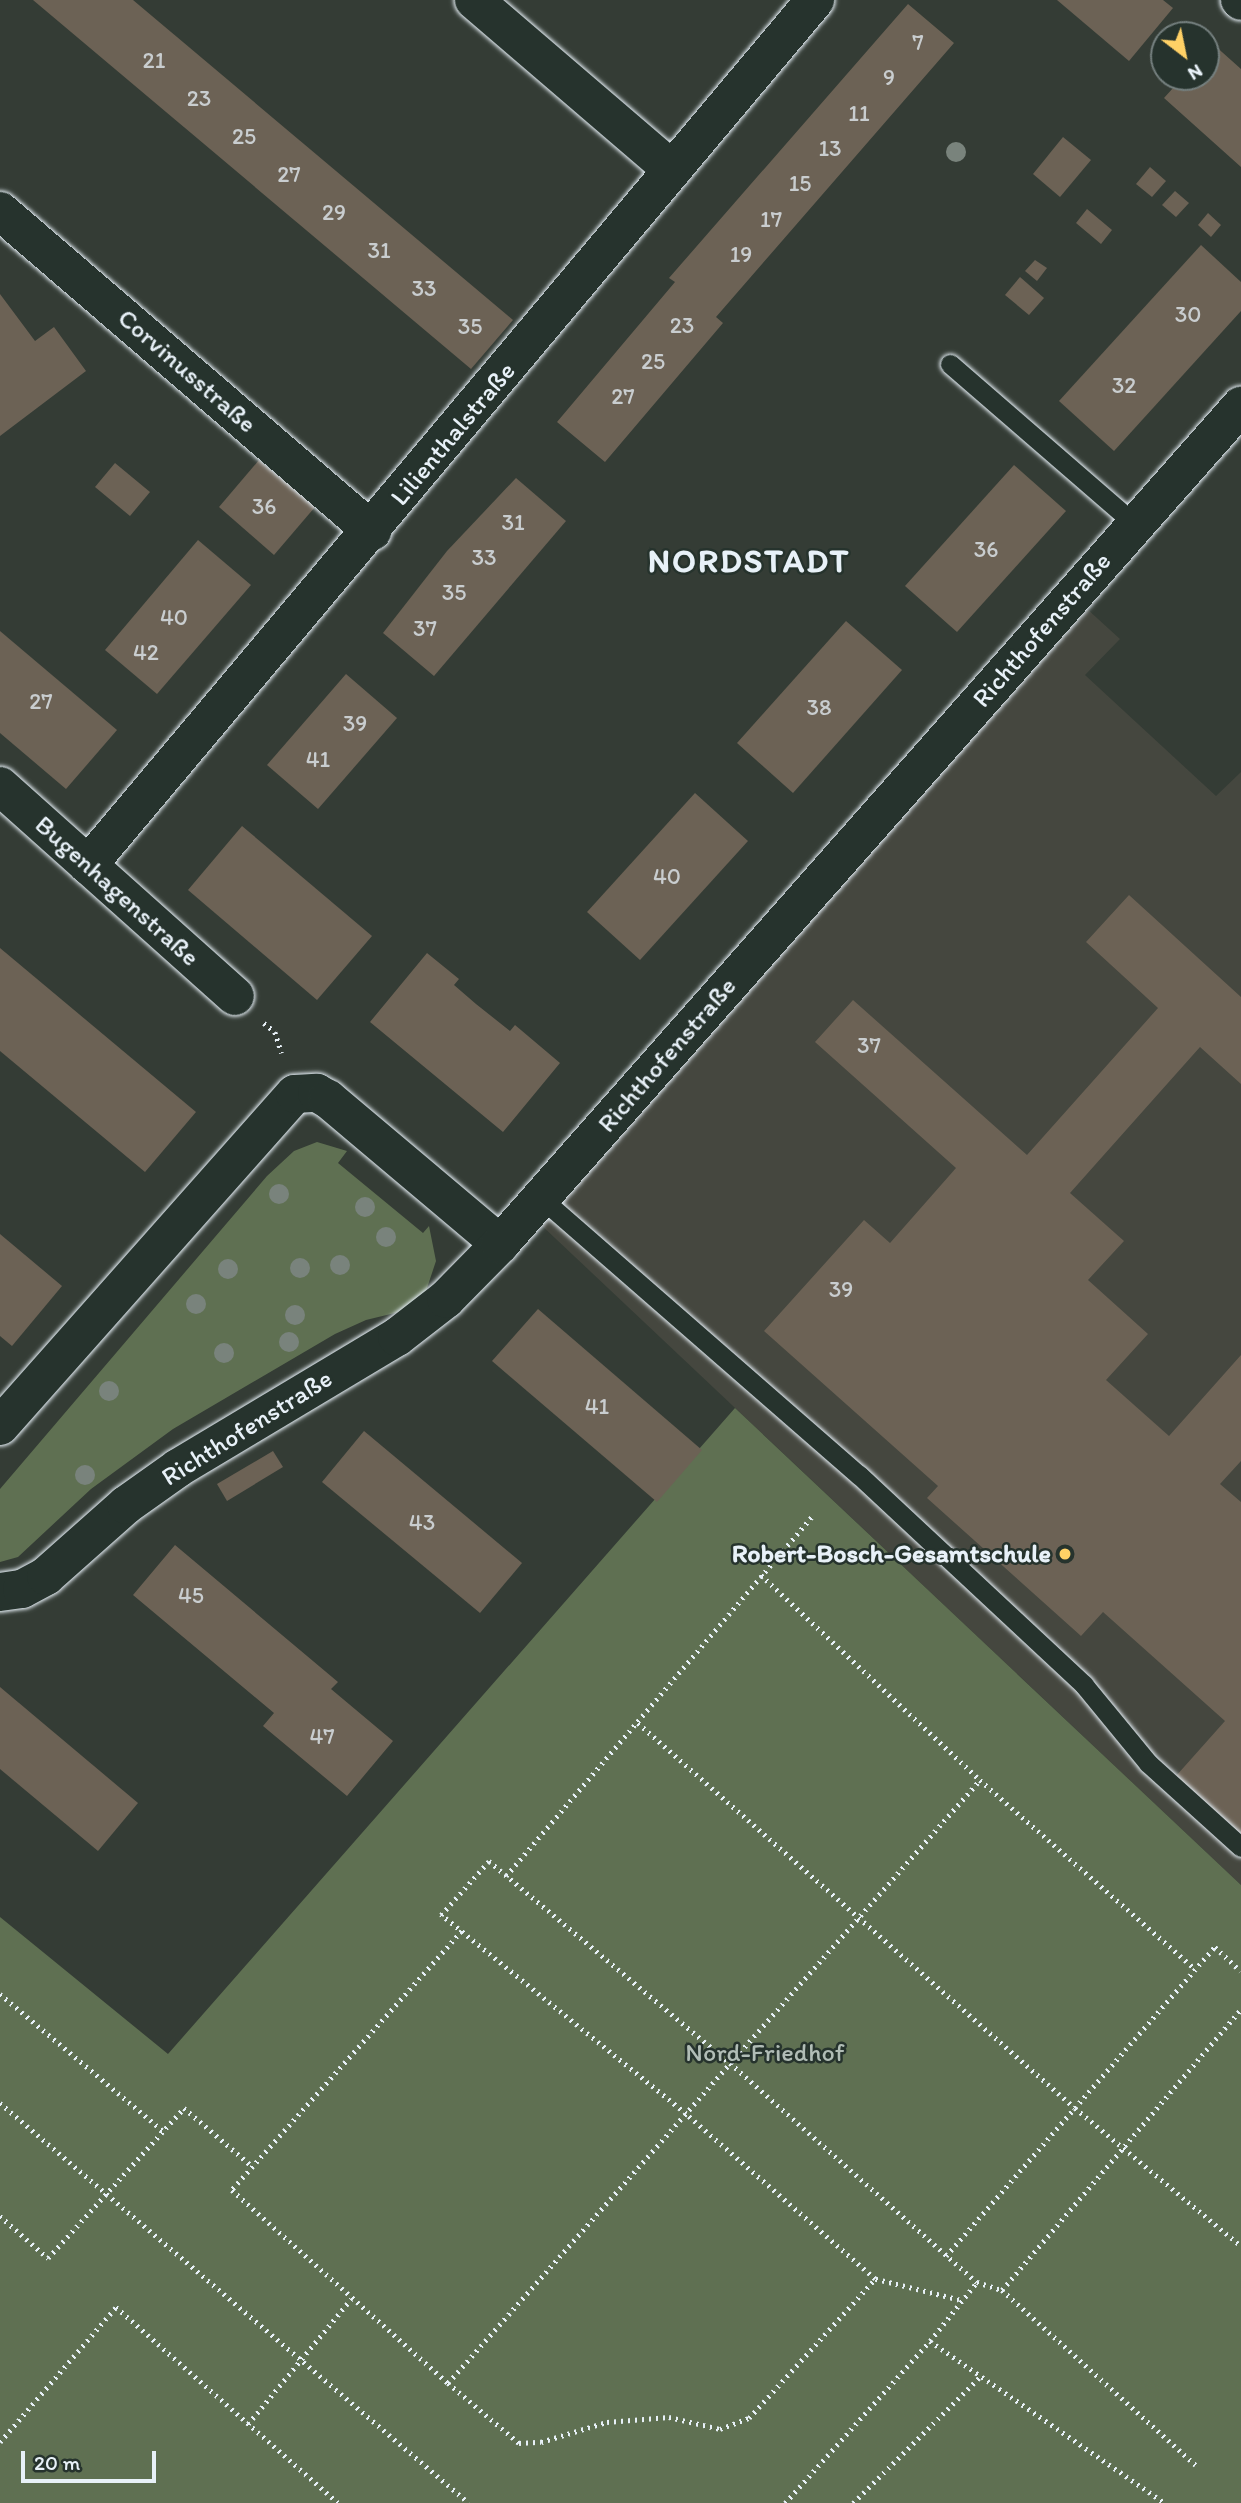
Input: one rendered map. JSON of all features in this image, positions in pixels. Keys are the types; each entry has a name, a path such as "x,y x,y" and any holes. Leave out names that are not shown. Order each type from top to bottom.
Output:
{"street":[{"path":"474,0 672,170"},
{"name":"Lilienthalstraße","path":"88,865 373,531 815,0"},
{"name":"Corvinusstraße","path":"0,211 373,531"},
{"name":"Richthofenstraße","path":"0,1592 22,1589 40,1580 178,1468 397,1337 446,1299 541,1198 1241,406"},
{"name":"Bugenhagenstraße","path":"0,786 234,996"},
{"path":"0,1426 295,1094 317,1093 328,1099 500,1244"}],"lane":[{"path":"950,364 1135,524"},
{"path":"541,1198 859,1475 1084,1685 1148,1763 1241,1847"}],"path":[{"path":"234,996 275,1032 295,1094"},
{"path":"506,1876 813,1515"},
{"path":"761,1575 980,1780 1195,1969"},
{"path":"638,1723 1075,2108 1241,2246"},
{"path":"448,2383 980,1780"},
{"path":"959,2300 875,2279 686,2114 441,1915 489,1861 730,2063 977,2282 1002,2290 1196,2465"},
{"path":"462,1931 232,2190 351,2299 519,2443 541,2442 607,2422 669,2417 720,2429 749,2418 875,2279"},
{"path":"946,2256 1215,1947 1241,1971"},
{"path":"0,1994 163,2132"},
{"path":"1002,2290 1241,2009"},
{"path":"0,2103 469,2503"},
{"path":"0,2216 48,2258 184,2108 252,2166"},
{"path":"785,2503 930,2341 959,2300 977,2282"},
{"path":"248,2424 351,2299"},
{"path":"0,2442 116,2307 338,2503"},
{"path":"930,2341 1165,2503"},
{"path":"853,2503 981,2376"}],"shaded area":[{"name":"Robert-Bosch-Gesamtschule","path":"1086,608 1120,639 1085,675 1216,796 1241,772 1241,1885 539,1223"}],"green space":[{"path":"317,1142 347,1151 338,1163 423,1233 429,1226 436,1261 426,1291 399,1312 366,1320 335,1334 173,1429 91,1489 18,1557 0,1562 0,1489 267,1176 294,1151"},
{"name":"Nord-Friedhof","path":"735,1408 1241,1885 1241,2503 0,2503 0,1917 168,2054"}],"building":[{"path":"33,0 133,0 513,320 471,369"},
{"path":"1057,0 1163,0 1173,8 1162,21 1150,21 1150,36 1129,61"},
{"path":"908,4 954,43 716,317 723,323 605,462 557,422 675,282 669,278"},
{"path":"1220,50 1241,69 1241,167 1164,98 1170,91 1220,91"},
{"path":"1063,137 1091,160 1060,197 1033,174"},
{"path":"1150,167 1166,181 1152,197 1136,184"},
{"path":"1175,191 1189,203 1176,217 1162,205"},
{"path":"1087,209 1112,230 1101,244 1076,223"},
{"path":"1208,213 1221,225 1211,237 1198,225"},
{"path":"1201,245 1241,282 1241,311 1114,451 1059,401"},
{"path":"1035,260 1047,268 1037,281 1025,271"},
{"path":"1020,277 1044,298 1029,315 1005,295"},
{"path":"0,294 35,341 54,327 86,371 0,436"},
{"path":"259,460 315,507 274,555 219,507"},
{"path":"115,463 150,492 130,516 95,487"},
{"path":"1014,465 1066,511 957,632 905,586"},
{"path":"516,478 566,521 434,676 383,633 447,551"},
{"path":"198,540 251,585 157,694 105,650"},
{"path":"846,621 902,670 793,793 737,743"},
{"path":"0,631 117,730 66,789 0,733"},
{"path":"346,674 397,718 318,809 267,765"},
{"path":"695,793 748,841 640,960 587,912"},
{"path":"242,826 372,936 317,1000 188,890"},
{"path":"1129,895 1241,997 1241,1084 1200,1047 1070,1193 1124,1241 1088,1280 1148,1334 1106,1380 1169,1436 1241,1355 1241,1461 1220,1484 1241,1502 1241,1834 1176,1776 1225,1721 1103,1612 1081,1636 927,1498 938,1486 764,1331 864,1220 890,1243 956,1168 815,1042 853,1000 1027,1155 1158,1008 1086,942"},
{"path":"0,948 196,1112 145,1172 0,1051"},
{"path":"427,953 459,979 454,985 476,1004 510,1031 515,1025 560,1063 503,1132 370,1022"},
{"path":"0,1234 62,1286 12,1346 0,1336"},
{"path":"538,1309 702,1450 657,1502 492,1361"},
{"path":"364,1431 522,1563 480,1613 322,1482"},
{"path":"273,1451 283,1467 227,1501 217,1484"},
{"path":"175,1545 338,1682 331,1689 393,1741 347,1796 263,1726 274,1713 133,1595"},
{"path":"0,1687 138,1803 98,1851 0,1769"}],"place":[{"name":"Robert-Bosch-Gesamtschule","path":"1065,1554"}],"district":[{"name":"NORDSTADT","path":"749,561"}]}
